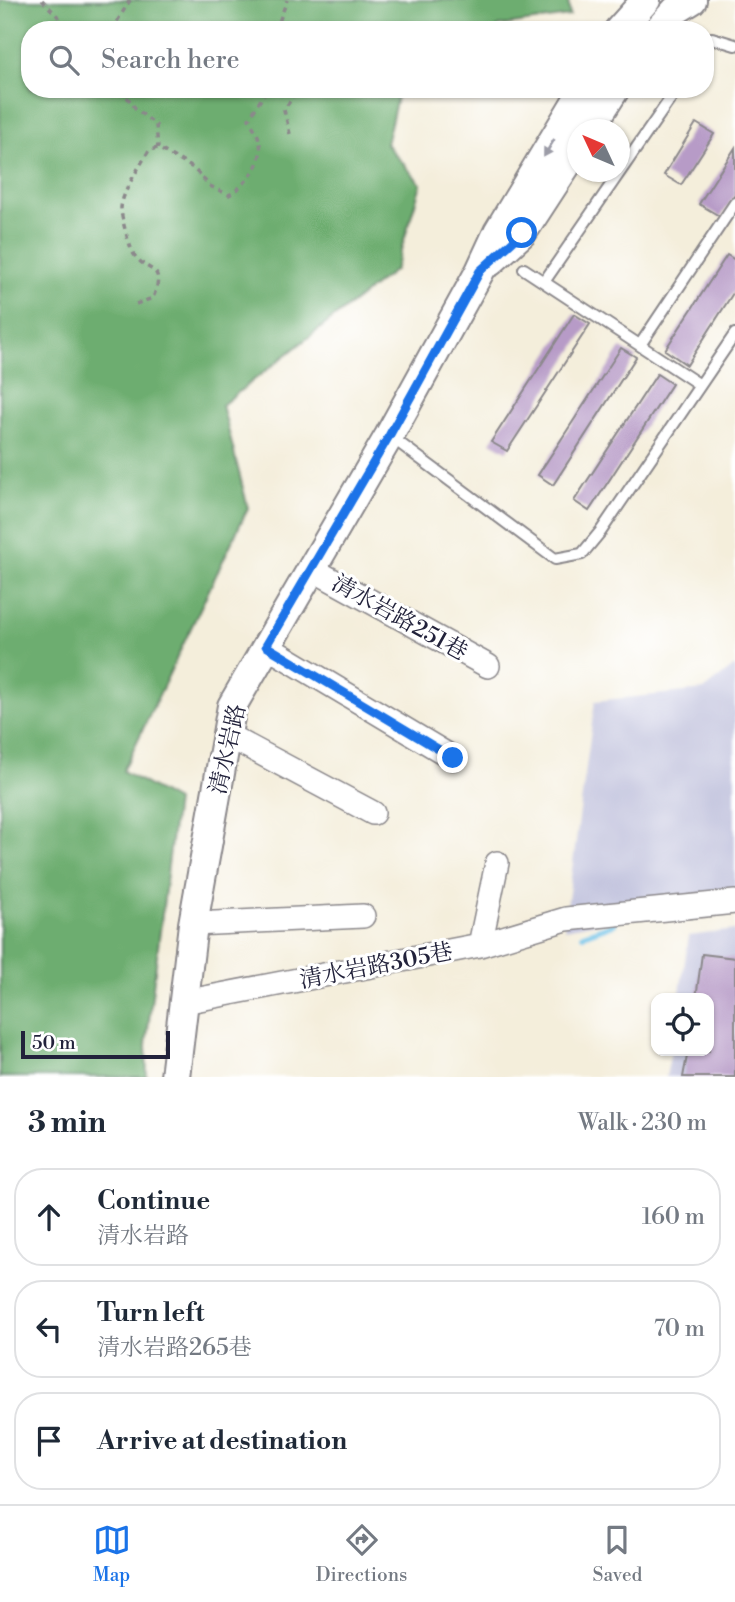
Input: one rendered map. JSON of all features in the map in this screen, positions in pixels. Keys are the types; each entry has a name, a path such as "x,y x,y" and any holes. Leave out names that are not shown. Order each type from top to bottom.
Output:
{"street":[{"path":"627,21 646,0"},
{"name":"清水岩路","path":"175,1077 193,924 232,706 389,436 480,271 498,232 579,98"},
{"path":"596,119 609,98"},
{"name":"清水岩路","path":"480,271 522,233 567,164"},
{"name":"清水岩路251巷","path":"312,569 488,666"},
{"path":"266,646 453,758"},
{"path":"227,735 373,813"},
{"path":"480,945 497,863"},
{"name":"清水岩路305巷","path":"184,1002 480,945 566,919 735,902"},
{"path":"193,924 363,916"}],"lane":[{"path":"714,39 735,45"},
{"path":"544,282 671,98"},
{"path":"640,345 735,203"},
{"path":"524,269 700,385"},
{"path":"389,436 555,559 582,554 601,531 735,334"}],"path":[{"path":"42,0 62,21"},
{"path":"117,21 130,0"},
{"path":"280,21 288,0"},
{"path":"128,98 136,109 156,125 158,148"},
{"path":"136,304 153,298 159,282 156,271 133,254 121,209 124,194 149,150 158,148 193,168 210,186 229,195 238,190 258,164 260,141 249,119 262,98"},
{"path":"290,134 284,110 292,98"}],"shaded area":[{"path":"735,666 735,899 564,929 595,701 704,690"},
{"path":"735,930 735,1077 666,1077 670,1056 714,1056 714,993 680,993 689,936"}],"green space":[{"path":"0,0 568,0 570,16 534,21 21,21 21,98 397,98 386,144 421,184 395,270 222,405 248,508 123,771 176,801 146,1045 147,1077 0,1077"}],"building":[{"path":"696,123 714,134 681,185 664,175"},
{"path":"735,148 735,195 721,217 699,204"},
{"path":"727,255 735,260 735,290 687,365 665,350"},
{"path":"574,314 590,324 507,451 491,442"},
{"path":"621,348 636,357 553,485 538,475"},
{"path":"657,374 672,384 589,511 574,501"},
{"path":"702,954 735,958 735,1077 683,1077 687,1056 714,1056 714,993 697,993"}],"waterway":[{"path":"583,935 614,924"}],"route":[{"path":"453,758 266,646 389,436 480,271 522,233"}]}
